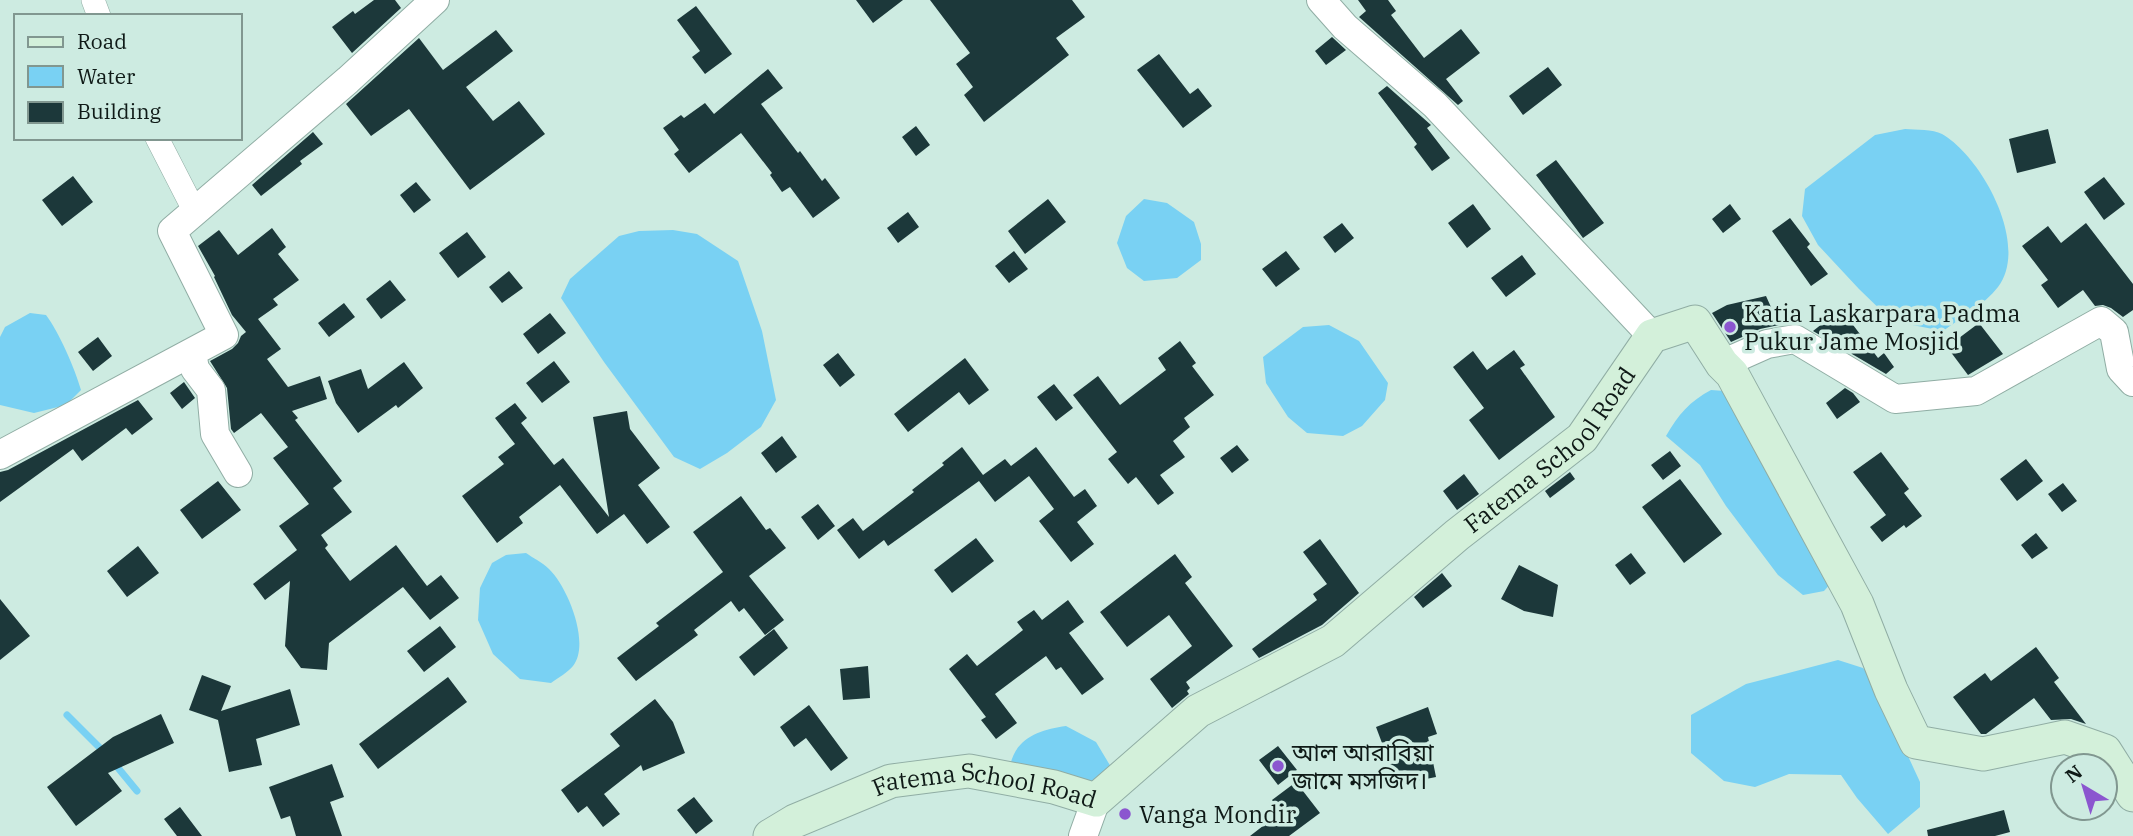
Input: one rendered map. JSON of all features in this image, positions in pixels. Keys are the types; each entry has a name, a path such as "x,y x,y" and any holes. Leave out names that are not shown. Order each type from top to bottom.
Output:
{"main road":[{"path":"1652,336 1695,322 1722,364 1732,374 1857,604 1891,690 1916,742 1983,754 2065,737 2105,751 2133,795"},
{"name":"Fatema School Road","path":"770,836 794,821 891,780 969,771 1054,787 1097,800 1198,711 1333,641 1457,535 1582,438 1652,336"}],"street":[{"path":"0,455 224,335 172,231 348,80 435,0"},
{"path":"1321,0 1345,27 1435,105 1652,336"},
{"path":"159,140 195,212"},
{"path":"1722,364 1768,344 1795,339 1895,399 1976,391 2101,321 2114,332 2121,369 2133,382"},
{"path":"192,354 195,369 211,390 215,434 238,473"},
{"path":"1083,836 1097,800"}],"water":[{"path":"1905,129 1938,132 1957,145 1986,181 2005,226 2008,249 2006,269 1998,287 1980,305 1943,331 1892,321 1818,245 1802,216 1805,189 1875,135"},
{"path":"1144,199 1167,203 1194,222 1201,244 1201,260 1177,278 1144,281 1127,268 1117,243 1126,216"},
{"path":"673,230 697,234 738,261 762,331 776,400 761,427 727,453 700,469 674,457 561,298 570,279 619,236 639,231"},
{"path":"30,313 46,315 51,322 81,390 66,405 34,413 0,405 0,337 5,327"},
{"path":"1329,325 1359,341 1388,383 1385,400 1362,426 1343,436 1307,433 1288,417 1266,383 1263,357 1303,327"},
{"path":"1711,390 1725,391 1831,583 1824,591 1803,595 1778,575 1726,506 1700,465 1666,436 1685,409"},
{"path":"526,553 556,577 575,615 578,630 578,656 573,666 551,683 520,679 493,654 478,620 480,588 492,563 506,555"},
{"path":"1838,660 1863,668 1883,691 1901,741 1920,782 1920,807 1888,834 1841,775 1789,774 1755,787 1724,781 1691,753 1691,715 1746,684"},
{"path":"1066,726 1096,742 1111,767 1068,808 1032,798 1010,766 1018,748 1030,737"}],"building":[{"path":"374,0 395,0 401,8 352,53 332,27 353,11 355,14"},
{"path":"856,0 903,0 873,23"},
{"path":"930,0 1072,0 1085,17 1056,38 1069,55 984,122 964,95 973,87 956,64 970,53"},
{"path":"1358,0 1388,0 1396,11 1391,15 1424,58 1461,29 1480,53 1446,79 1463,101 1458,105 1359,17 1366,11"},
{"path":"696,6 732,54 705,74 692,57 700,51 677,20"},
{"path":"496,30 513,51 466,87 493,121 519,101 545,134 470,190 409,109 371,136 346,104 419,38 443,70"},
{"path":"1332,37 1346,50 1326,65 1315,51"},
{"path":"1159,54 1190,94 1198,88 1212,106 1183,128 1137,70"},
{"path":"1548,67 1562,85 1523,115 1509,96"},
{"path":"768,69 783,88 761,104 798,153 800,151 822,181 825,178 840,198 813,218 790,187 782,192 770,175 772,173 741,133 689,173 674,154 679,150 663,128 681,115 684,118 705,103 714,114"},
{"path":"1387,86 1431,125 1427,128 1450,158 1432,171 1414,147 1417,144 1378,93"},
{"path":"916,126 930,145 916,156 902,137"},
{"path":"2048,129 2056,163 2017,173 2009,139"},
{"path":"313,132 323,144 261,196 252,185"},
{"path":"1556,160 1604,223 1583,238 1536,175"},
{"path":"73,176 93,202 62,226 42,200"},
{"path":"2104,177 2125,204 2104,220 2084,192"},
{"path":"416,182 431,200 414,213 400,195"},
{"path":"1048,199 1066,222 1025,254 1008,231"},
{"path":"1473,204 1491,229 1467,248 1448,223"},
{"path":"1730,204 1741,219 1723,233 1712,219"},
{"path":"908,212 919,227 898,243 887,228"},
{"path":"1790,218 1810,244 1807,247 1828,274 1811,286 1772,231"},
{"path":"1342,223 1354,238 1335,253 1323,237"},
{"path":"2086,223 2133,284 2133,310 2123,317 2111,308 2095,306 2083,290 2058,308 2041,285 2048,280 2022,246 2048,226 2061,243"},
{"path":"272,228 286,247 278,254 299,280 273,299 278,305 258,319 281,349 267,359 288,387 320,376 327,399 292,411 298,418 295,420 342,481 333,488 352,512 321,535 328,545 325,548 350,581 396,545 427,586 441,575 459,598 430,620 403,587 329,643 327,670 301,668 285,646 290,581 265,600 253,584 297,550 279,526 309,504 273,458 288,447 261,413 234,433 231,429 227,388 210,361 232,349 246,332 232,315 198,246 219,230 238,255"},
{"path":"467,232 486,257 458,278 439,253"},
{"path":"1014,251 1028,269 1009,283 995,266"},
{"path":"1286,251 1300,269 1276,287 1262,269"},
{"path":"1522,255 1536,274 1506,297 1491,278"},
{"path":"509,271 523,288 502,303 489,287"},
{"path":"390,280 406,300 381,319 366,299"},
{"path":"1766,296 1779,325 1760,329 1731,342 1712,313 1727,305"},
{"path":"344,303 355,317 329,337 318,323"},
{"path":"1841,309 1878,358 1884,353 1894,367 1886,374 1852,354 1843,341 1837,345 1813,331"},
{"path":"550,313 566,333 538,354 523,334"},
{"path":"1979,323 2003,354 1968,375 1947,347"},
{"path":"98,337 112,356 93,371 78,352"},
{"path":"1180,341 1196,363 1192,366 1214,395 1184,418 1190,427 1173,441 1185,457 1160,475 1174,493 1158,505 1136,477 1128,484 1108,459 1117,452 1073,395 1098,376 1120,405 1166,370 1158,358"},
{"path":"1514,350 1525,365 1520,368 1555,417 1499,460 1469,420 1484,408 1453,367 1473,351 1487,370"},
{"path":"838,353 855,375 840,387 823,365"},
{"path":"965,358 989,390 969,405 959,392 908,432 894,414"},
{"path":"554,361 570,382 542,403 526,383"},
{"path":"404,362 423,388 398,408 396,405 358,433 336,403 328,381 361,369 368,389"},
{"path":"184,382 195,398 182,409 170,393"},
{"path":"1054,384 1073,408 1056,421 1037,397"},
{"path":"1845,388 1860,402 1837,419 1826,403"},
{"path":"138,400 153,419 132,435 126,428 82,461 73,449 0,502 0,472"},
{"path":"515,403 527,418 521,423 554,465 563,458 609,517 593,417 627,411 630,429 660,468 638,485 670,527 647,544 624,514 597,534 560,485 519,517 523,523 497,543 462,496 504,464 498,457 515,444 495,418"},
{"path":"782,436 797,457 776,473 761,453"},
{"path":"1237,445 1249,460 1232,473 1220,458"},
{"path":"962,447 983,475 1005,459 1011,466 1036,447 1074,497 1085,489 1097,506 1077,522 1094,544 1071,562 1039,521 1054,509 1029,476 995,502 979,481 888,546 884,540 859,559 837,530 853,518 863,531 914,492 912,490"},
{"path":"1670,451 1681,466 1663,480 1651,465"},
{"path":"1881,452 1909,489 1904,493 1922,516 1906,528 1904,525 1882,542 1870,527 1886,515 1853,472"},
{"path":"2026,459 2043,481 2017,501 2000,479"},
{"path":"1570,472 1575,479 1550,498 1545,491"},
{"path":"1464,474 1479,494 1457,510 1443,491"},
{"path":"1680,479 1722,534 1684,563 1642,507"},
{"path":"218,481 241,510 202,539 180,510"},
{"path":"2063,483 2077,501 2062,512 2048,494"},
{"path":"741,496 766,530 770,528 786,548 749,576 784,620 765,635 744,608 739,612 731,601 694,630 698,635 636,681 617,658 659,626 656,623 723,572 693,532"},
{"path":"818,504 835,526 818,540 801,517"},
{"path":"2036,533 2048,548 2032,559 2021,545"},
{"path":"976,538 994,561 952,593 934,570"},
{"path":"1320,539 1359,593 1322,625 1259,658 1252,649 1317,600 1313,594 1327,584 1303,552"},
{"path":"138,546 159,573 127,597 107,571"},
{"path":"1631,553 1646,573 1630,585 1615,565"},
{"path":"1175,554 1192,577 1185,583 1233,646 1186,682 1190,688 1187,691 1189,694 1172,708 1150,679 1192,646 1169,615 1127,647 1100,612"},
{"path":"1519,565 1558,585 1553,617 1524,611 1501,599"},
{"path":"1442,573 1452,586 1423,608 1414,597"},
{"path":"0,599 30,636 0,660"},
{"path":"1068,600 1084,622 1069,633 1104,679 1082,695 1061,667 1056,670 1046,656 995,694 1017,723 996,739 981,720 986,717 949,669 967,654 977,666 1023,630 1017,622 1034,610 1042,620"},
{"path":"440,626 456,647 424,672 407,651"},
{"path":"774,629 788,648 754,676 739,657"},
{"path":"2036,647 2059,678 2054,682 2086,724 2071,719 2051,720 2034,698 1986,734 1981,734 1953,697 1985,673 1991,681"},
{"path":"868,666 870,698 843,700 840,669"},
{"path":"202,675 231,686 221,711 290,689 300,725 256,739 262,765 229,772 218,720 189,710"},
{"path":"448,677 467,702 378,769 359,744"},
{"path":"655,699 673,722 685,753 643,771 641,765 604,794 620,814 603,827 587,806 578,813 561,790 620,746 610,734"},
{"path":"809,705 848,758 831,771 806,738 794,747 780,727"},
{"path":"1428,707 1437,734 1428,737 1436,777 1391,786 1385,751 1376,727"},
{"path":"161,714 174,743 108,773 122,791 76,826 47,787 113,737"},
{"path":"1278,746 1297,770 1278,785 1259,760"},
{"path":"332,764 344,797 330,802 342,836 296,836 290,816 281,819 269,787"},
{"path":"1296,782 1320,813 1289,836 1250,836 1281,812 1272,800"},
{"path":"694,797 713,821 696,834 677,810"},
{"path":"180,807 202,836 177,836 164,819"},
{"path":"2004,810 2010,832 1995,836 1928,836 1927,830"}],"waterway":[{"path":"67,715 106,754"},
{"path":"114,763 137,791"}],"place":[{"name":"Katia Laskarpara Padma Pukur Jame Mosjid","path":"1730,327"},
{"name":"আল আরাবিয়া জামে মসজিদ।","path":"1278,766"},
{"name":"Vanga Mondir","path":"1125,814"}]}
